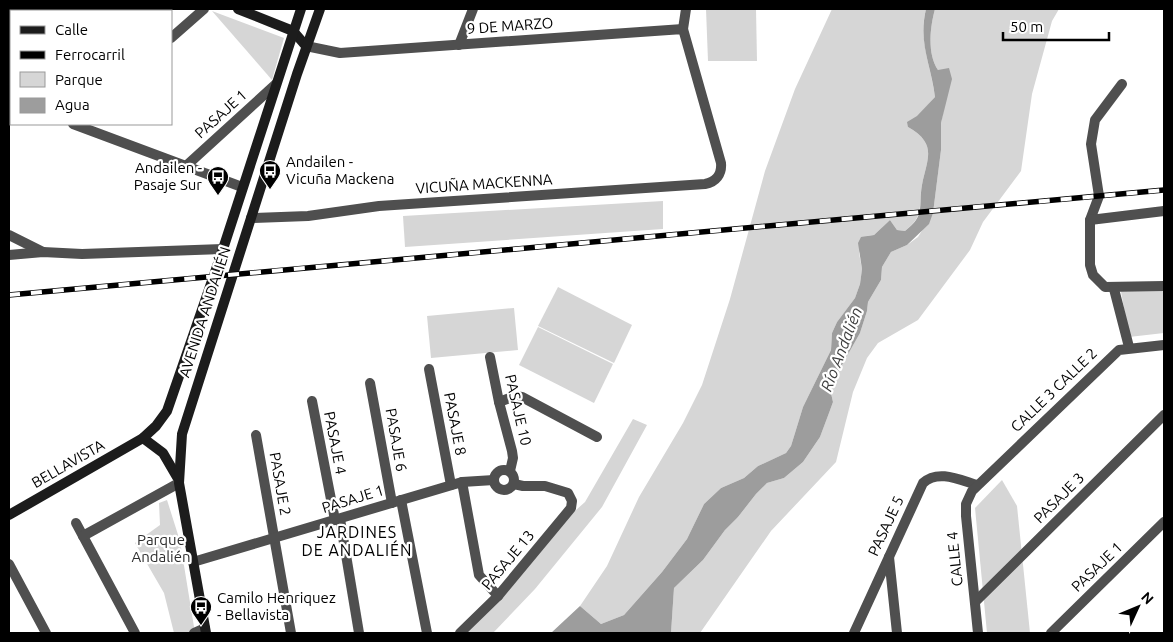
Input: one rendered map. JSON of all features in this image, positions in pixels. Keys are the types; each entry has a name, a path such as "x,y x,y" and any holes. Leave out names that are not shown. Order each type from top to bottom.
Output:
{"main road":[{"path":"238,9 293,31 306,46"},
{"name":"AVENIDA ANDALIÉN","path":"143,438 162,419 171,403 301,9"},
{"name":"AVENIDA ANDALIÉN","path":"206,631 179,483 182,434 306,46 320,9"},
{"path":"143,438 163,453 176,472 179,483"},
{"name":"BELLAVISTA","path":"9,515 143,438"}],"street":[{"path":"172,37 204,9"},
{"path":"459,45 473,9"},
{"path":"683,29 686,9"},
{"name":"9 DE MARZO","path":"306,46 340,53 683,29"},
{"name":"VICUÑA MACKENNA","path":"251,218 308,216 379,206 705,184 718,178 721,163 683,29"},
{"name":"PASAJE 1","path":"186,166 276,84"},
{"path":"1122,84 1095,120 1091,144 1099,196 1090,220 1090,264 1093,275 1099,283 1114,289 1164,286"},
{"path":"76,125 242,187"},
{"path":"1090,220 1164,211"},
{"path":"9,235 43,252"},
{"path":"9,255 43,252 82,254 223,249"},
{"path":"1114,289 1129,347"},
{"name":"CALLE 3 CALLE 2","path":"977,485 1115,352 1129,347 1164,345"},
{"name":"PASAJE 10","path":"490,357 512,451 513,458 510,471"},
{"name":"PASAJE 8","path":"429,369 451,486"},
{"name":"PASAJE 6","path":"370,383 427,633"},
{"path":"499,402 515,396 522,396 597,437"},
{"name":"PASAJE 4","path":"312,401 337,519"},
{"name":"PASAJE 3","path":"975,602 1164,415"},
{"name":"PASAJE 2","path":"256,435 275,538"},
{"name":"PASAJE 1","path":"510,471 501,470 497,473 494,480 496,486 502,489 509,489 514,484"},
{"path":"510,471 514,478 514,484"},
{"name":"PASAJE 5","path":"854,633 920,489 928,479 942,476 977,485"},
{"name":"PASAJE 1","path":"193,562 462,482 494,480"},
{"path":"462,482 479,575 498,596"},
{"path":"83,536 179,483"},
{"name":"PASAJE 13","path":"460,633 498,596 571,508 572,501 568,493 545,486 514,484"},
{"name":"CALLE 4","path":"977,485 968,498 965,510 978,633"},
{"path":"337,519 359,633"},
{"name":"PASAJE 1","path":"1051,633 1164,522"},
{"path":"76,523 135,633"},
{"path":"275,538 291,633"},
{"path":"889,556 898,633"},
{"path":"9,564 46,633"},
{"path":"194,633 206,631"}],"green space":[{"path":"706,9 756,9 757,61 708,61"},
{"path":"832,9 926,9 923,31 924,42 935,97 908,127 924,140 928,153 918,215 916,220 905,231 897,230 890,220 874,235 867,236 859,253 862,269 860,284 855,298 837,322 832,333 831,350 803,407 791,446 786,453 758,466 744,478 721,488 704,504 687,539 662,572 624,615 601,624 580,606 607,566 639,497 683,423 702,385 730,299 765,171 795,89"},
{"path":"935,9 1059,9 1052,21 1032,94 1021,171 983,222 970,250 918,320 878,343 867,358 853,392 836,462 771,531 700,633 671,633 674,588 703,560 725,530 756,494 767,483 784,478 803,462 820,437 833,402 830,389 860,333 868,302 881,280 882,267 891,252 907,245 918,237 933,213 941,150 941,123 948,89 945,70 938,70 932,56 931,32"},
{"path":"212,11 284,38 272,80"},
{"path":"663,201 663,229 405,247 403,216"},
{"path":"1120,286 1164,286 1164,333 1129,337"},
{"path":"558,287 632,325 614,363 538,326"},
{"path":"514,308 518,350 431,358 427,316"},
{"path":"538,327 613,364 594,403 519,365"},
{"path":"633,419 647,425 602,507 535,589 493,633 462,633 548,535 585,502"},
{"path":"1002,480 1017,506 1030,633 987,633 975,508"},
{"name":"Parque Andalién","path":"167,500 180,541 195,633 174,633 164,593 135,543 160,525 159,503"}],"water":[{"name":"Río Andalién","path":"926,9 935,9 930,40 932,56 938,70 949,68 952,79 941,123 941,150 933,213 929,224 907,245 891,252 882,267 881,280 868,302 860,333 830,389 833,402 820,437 803,462 784,478 767,483 756,494 725,530 703,560 674,588 671,633 551,633 580,606 601,624 624,615 662,572 687,539 704,504 721,488 744,478 758,466 786,453 791,446 803,407 831,350 832,333 837,322 855,298 860,284 862,269 858,243 861,237 874,235 890,220 897,230 905,231 919,215 928,153 924,140 908,127 907,122 917,116 935,97 924,43 923,32"}],"railway":[{"path":"9,295 1164,190"}],"place":[{"name":"Andailen - Vicuña Mackena","path":"270,190"},
{"name":"Andailen - Pasaje Sur","path":"218,196"},
{"name":"Camilo Henriquez - Bellavista","path":"201,626"}],"district":[{"name":"JARDINES DE ANDALIÉN","path":"357,541"}]}
